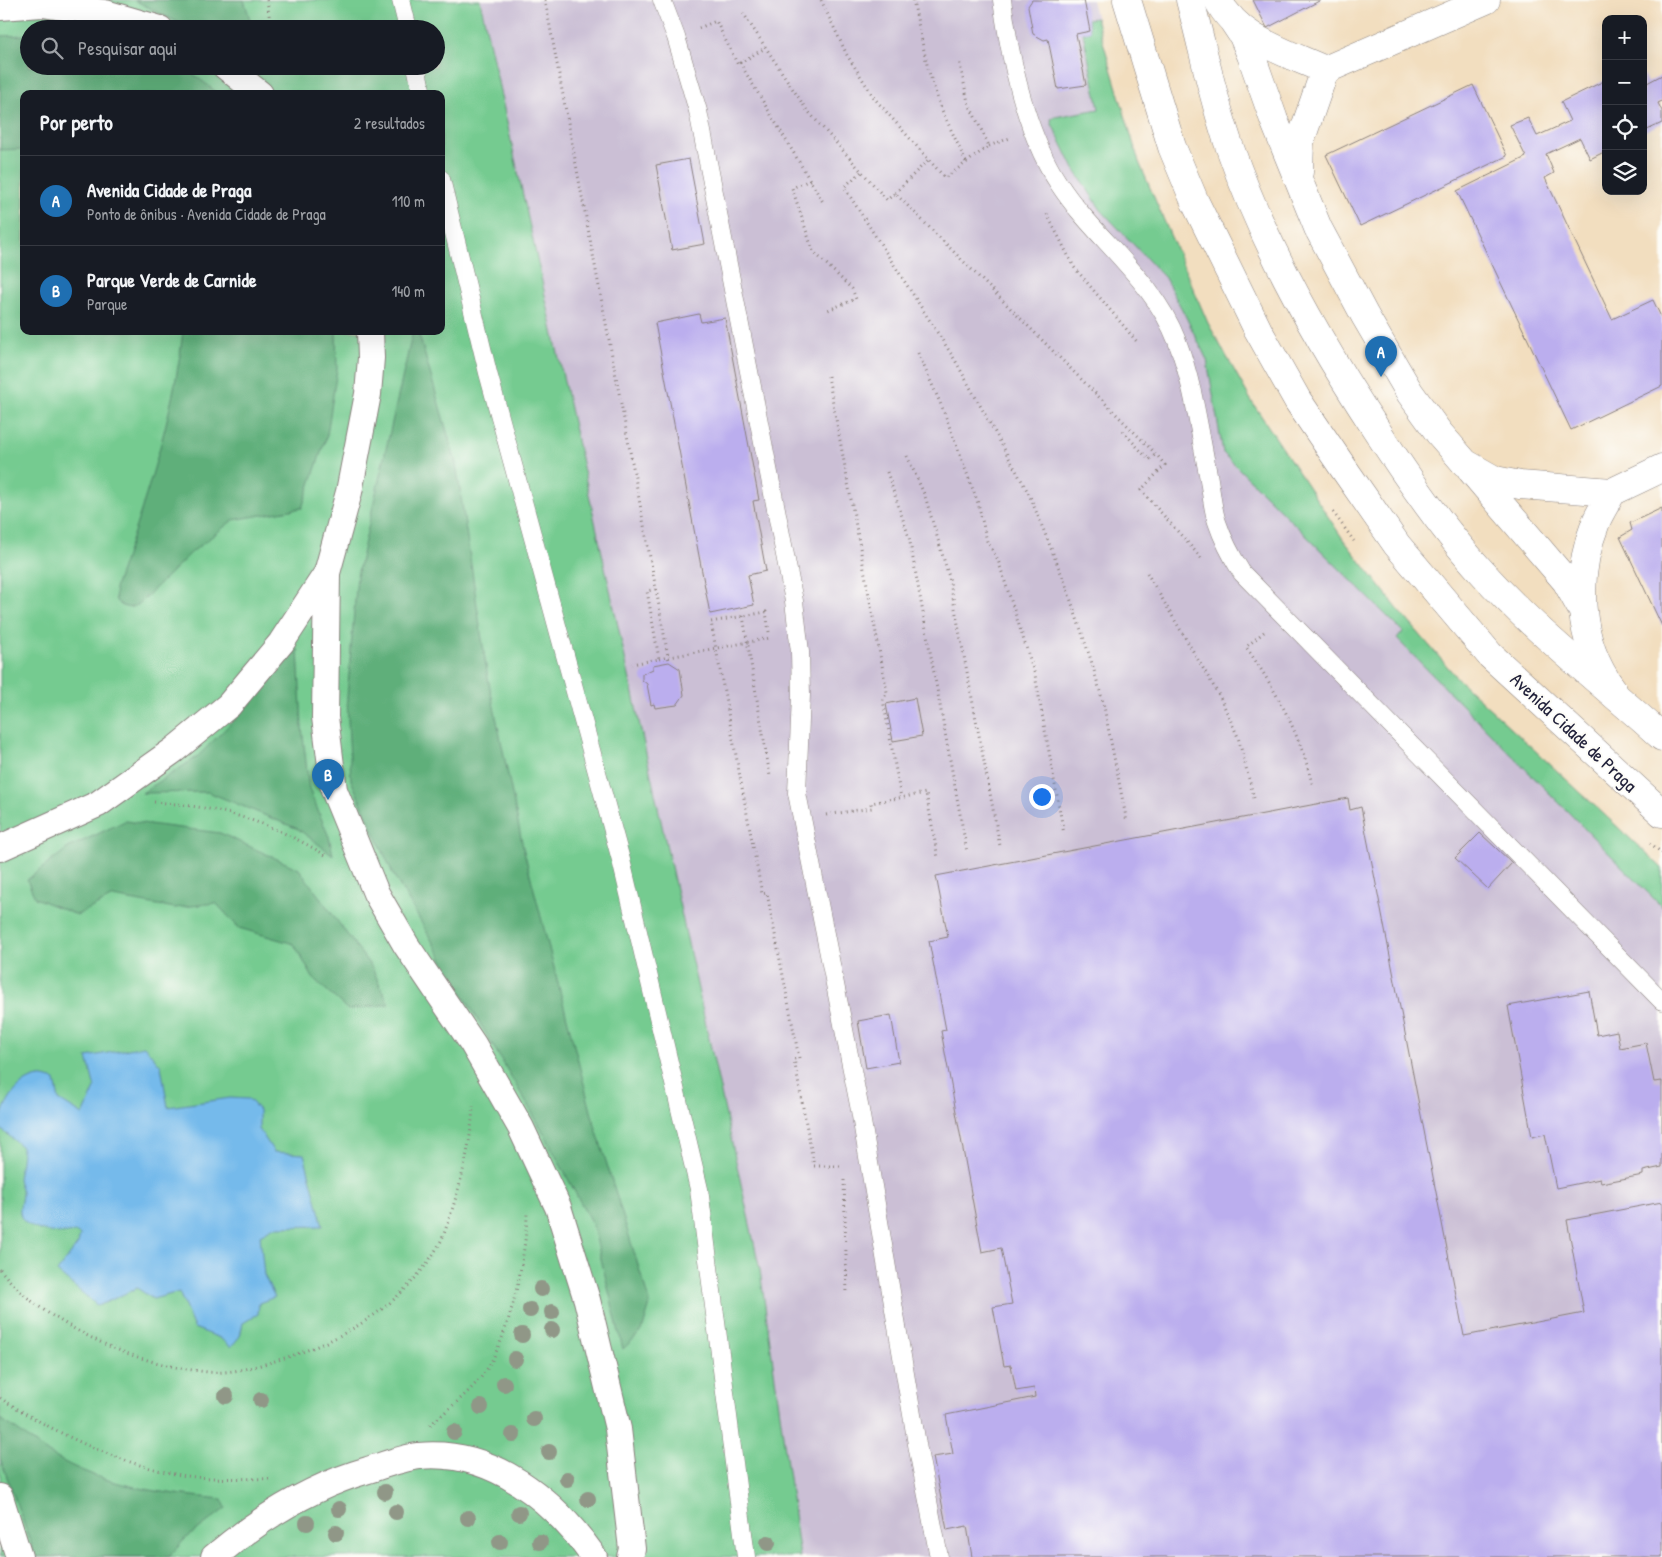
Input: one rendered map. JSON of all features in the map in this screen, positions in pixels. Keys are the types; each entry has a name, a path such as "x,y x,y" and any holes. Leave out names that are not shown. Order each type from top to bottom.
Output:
{"main road":[{"name":"Avenida Cidade de Praga","path":"1127,0 1172,147 1194,202 1258,330 1298,401 1396,545 1490,655 1662,813"},
{"path":"1190,0 1229,147 1258,218 1325,349 1427,505 1480,570 1527,620 1617,696 1662,737"},
{"path":"1301,184 1298,160 1300,142 1325,70 1486,0"},
{"path":"1225,9 1243,36 1274,120 1318,228 1370,325 1410,392 1439,433 1566,581 1581,608 1594,660 1617,696"},
{"path":"1225,9 1254,37 1325,70"},
{"path":"1465,463 1495,480 1504,482 1612,492 1662,468"},
{"path":"1581,608 1586,554 1596,521 1612,492"}],"street":[{"path":"0,6 42,4 105,13 129,20"},
{"path":"236,75 255,90"},
{"path":"370,335 371,358 368,394 349,492 327,574 325,716 334,790 376,893 406,945 473,1044 521,1128 558,1207 588,1300 618,1430 632,1548 630,1557"},
{"path":"371,358 382,335"},
{"path":"0,848 98,804 174,750 229,705 281,643 327,574"},
{"path":"214,1557 241,1533 304,1495 338,1480 401,1460 418,1456 435,1456 475,1462 517,1479 553,1508 583,1541 594,1557"},
{"path":"0,1497 19,1557"}],"lane":[{"path":"401,0 406,20"},
{"path":"662,0 676,37 698,111 794,601 800,652 801,686 797,793 860,1110 918,1450 939,1557"},
{"path":"1002,0 1010,53 1031,121 1049,166 1071,200 1151,294 1165,315 1176,340 1196,411 1216,521 1231,555 1242,573 1662,1001"},
{"path":"418,75 421,90"},
{"path":"445,196 488,373 621,860 699,1189 746,1557"}],"path":[{"path":"267,0 270,20"},
{"path":"544,0 669,662"},
{"path":"821,0 836,35 862,80 896,125 945,178 989,146 1011,138"},
{"path":"912,0 928,69 940,106 966,162"},
{"path":"743,13 806,109 887,200 928,160"},
{"path":"676,37 716,21 738,65 765,48"},
{"path":"959,60 968,102 989,146"},
{"path":"740,63 823,202"},
{"path":"861,172 844,187 954,360 1029,494 1065,583 1091,660 1103,702 1127,822"},
{"path":"810,180 792,188 813,251 852,289 856,299 828,310"},
{"path":"895,193 1156,454 1165,465 1141,490 1208,565"},
{"path":"1118,318 1138,343"},
{"path":"918,353 942,407 978,503 987,541 998,560 1032,665 1064,834"},
{"path":"828,376 887,692 883,700 901,798"},
{"path":"1123,431 1149,460 1156,454"},
{"path":"907,456 925,496 949,576 1000,846"},
{"path":"887,472 909,537 967,852"},
{"path":"1147,573 1220,697 1238,737 1254,798"},
{"path":"656,589 647,591 647,594 659,658"},
{"path":"632,664 659,658 770,638 766,612 711,622 762,894 767,894 799,1058 794,1060 814,1166 843,1165 848,1294"},
{"path":"1260,624 1271,636"},
{"path":"1266,630 1246,647 1281,703 1298,739 1313,786"},
{"path":"149,801 199,805 248,817 294,836 330,857"},
{"path":"0,1268 38,1305 74,1329 118,1351 210,1372 250,1368 297,1355 341,1337 391,1304 420,1272 442,1240 458,1192 472,1130 473,1098"},
{"path":"428,1427 479,1381 501,1341 517,1287 526,1236 527,1211"},
{"path":"0,1398 62,1433 131,1462 176,1474 274,1479"}],"shaded area":[{"path":"480,0 1092,0 1113,82 1139,162 1208,323 1252,402 1343,539 1397,608 1459,680 1662,868 1662,1557 800,1557 760,1270"}],"green space":[{"path":"0,0 480,0 760,1270 800,1557 0,1557"},
{"path":"134,0 244,0 250,20 173,20"},
{"path":"1096,18 1139,162 1208,323 1252,402 1343,539 1397,608 1459,680 1662,868 1662,907 1397,639 1403,632 1223,453 1207,360 1184,313 1165,278 1101,210 1074,169 1052,124 1051,119 1055,117 1099,109 1083,33 1090,31 1088,19"},
{"path":"20,35 20,75 194,75 214,90 20,90 20,149 0,150 0,36"},
{"path":"182,335 336,335 337,369 327,435 302,508 233,520 192,552 139,604 127,607 116,601 115,588 156,461 173,396"},
{"path":"412,335 419,335 456,463 487,673 523,847 593,1119 650,1304 642,1331 623,1349 593,1226 541,1128 393,874 351,780 347,698 357,576"},
{"path":"298,649 302,727 309,789 329,837 333,855 298,829 208,792 142,793 197,757 249,705 283,663"},
{"path":"125,821 220,833 299,869 372,968 389,1004 348,1010 313,978 294,944 239,928 216,903 175,908 113,897 77,915 35,898 27,880 68,848"},
{"path":"0,1419 50,1454 91,1474 133,1487 222,1499 226,1508 184,1540 169,1557 36,1557 0,1458"}],"water":[{"path":"144,1046 161,1066 168,1107 230,1098 249,1099 259,1110 259,1129 274,1152 304,1154 323,1226 274,1227 260,1235 264,1275 275,1297 259,1303 258,1314 243,1323 240,1336 231,1347 220,1338 194,1328 179,1292 153,1299 137,1288 98,1306 57,1272 78,1244 80,1235 75,1232 43,1231 28,1224 20,1213 22,1193 18,1178 22,1147 0,1128 3,1112 11,1096 31,1079 41,1077 55,1080 59,1100 83,1115 95,1088 87,1057"}],"building":[{"path":"1032,0 1084,0 1090,31 1076,34 1086,85 1058,89 1048,39 1044,40 1033,34 1028,6"},
{"path":"1253,0 1321,0 1267,28"},
{"path":"1662,75 1662,101 1658,103 1662,111 1662,123 1647,130 1647,83"},
{"path":"1602,82 1602,153 1590,159 1580,138 1546,154 1554,173 1545,178 1612,319 1653,300 1662,319 1662,386 1571,430 1457,191 1526,157 1510,125 1528,118 1537,136 1570,121 1561,102"},
{"path":"1473,85 1507,156 1360,226 1326,155"},
{"path":"689,159 705,244 672,250 656,165"},
{"path":"699,314 701,322 725,318 759,500 753,501 766,571 748,575 754,605 710,614 655,323"},
{"path":"1662,508 1662,626 1620,537 1632,530 1630,523"},
{"path":"669,662 680,669 684,695 677,705 655,708 654,704 651,705 647,684 642,680 642,674 653,669 653,665"},
{"path":"915,698 922,736 893,741 886,704"},
{"path":"1348,798 1350,810 1361,807 1464,1336 1584,1313 1567,1220 1662,1202 1662,1557 972,1557 967,1526 947,1530 933,1457 953,1454 946,1415 1035,1397 1034,1388 1016,1391 1011,1365 1004,1366 993,1307 1012,1304 1001,1248 982,1252 941,1031 946,1030 929,941 948,937 936,876"},
{"path":"1480,833 1512,863 1488,889 1455,858"},
{"path":"1589,991 1597,1035 1617,1031 1620,1048 1646,1043 1654,1082 1662,1081 1662,1167 1643,1171 1643,1175 1601,1183 1600,1179 1556,1188 1545,1134 1532,1137 1508,1006"},
{"path":"891,1015 899,1062 866,1068 858,1021"}],"place":[{"name":"Avenida Cidade de Praga","path":"1381,377"},
{"name":"Parque Verde de Carnide","path":"328,800"}]}
